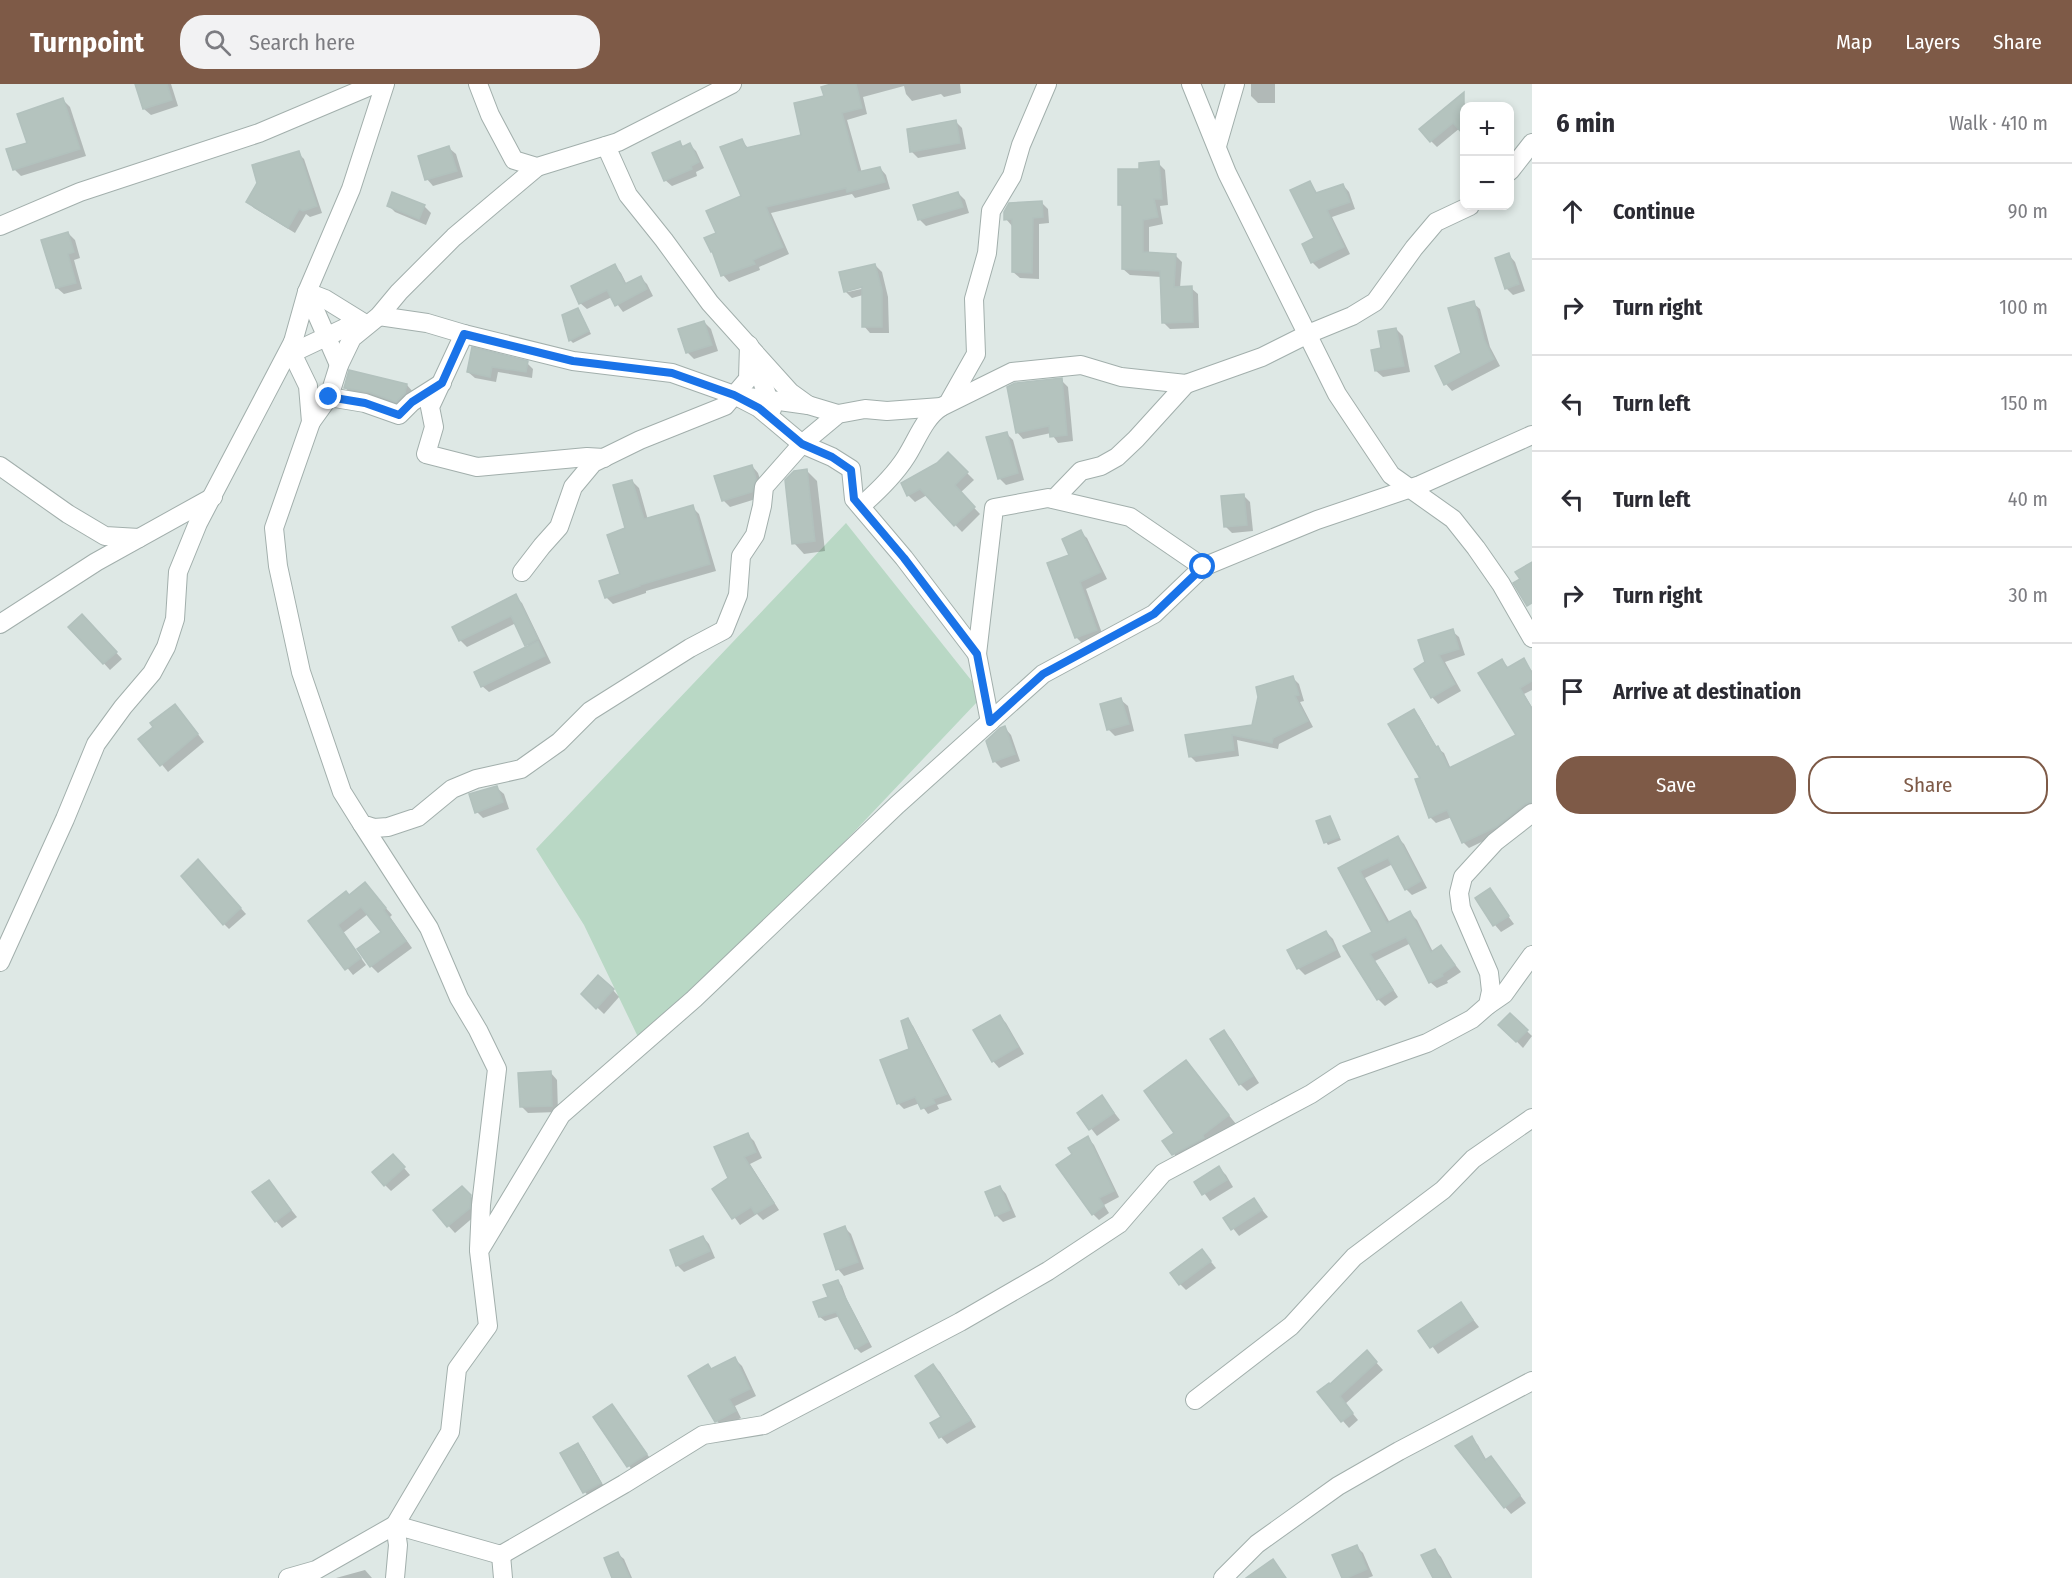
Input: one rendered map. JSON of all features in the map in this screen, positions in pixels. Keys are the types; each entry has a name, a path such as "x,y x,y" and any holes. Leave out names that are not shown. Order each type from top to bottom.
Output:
{"street":[{"path":"0,226 80,192 259,133 375,84"},
{"path":"0,962 65,819 96,744 152,673 166,647 175,619 178,572 198,523 293,347 307,292 351,189 385,84"},
{"path":"478,84 490,115 514,160 537,167"},
{"path":"946,403 976,354 974,299 987,253 991,211 1012,176 1021,145 1047,84"},
{"path":"1191,84 1227,173 1336,394 1391,476 1453,519 1501,584 1532,638"},
{"path":"1216,146 1235,84"},
{"path":"288,1578 316,1570 394,1525 450,1432 457,1369 488,1326 479,1251 481,1205 497,1069 459,998 429,928 342,792 301,672 278,567 274,528 311,422 329,397 339,365 352,338 373,321 454,237 537,167 618,142 727,85"},
{"path":"1514,165 1532,143"},
{"path":"606,146 628,195 711,303 790,392 808,405"},
{"path":"861,506 896,471 907,457 921,429 935,411 946,403 1012,372 1081,365 1121,377 1185,384 1262,357 1308,334 1352,316 1375,302 1436,222 1462,210"},
{"path":"307,292 373,321"},
{"path":"307,292 339,365"},
{"path":"293,347 327,337 349,326 373,321 427,323 573,361 672,373 734,395 759,408 802,444 832,457 851,470 854,499 904,558 977,654"},
{"path":"464,334 430,407 434,426 426,454 477,467 587,457 604,458"},
{"path":"293,347 308,386 311,422"},
{"path":"522,572 559,527 573,487 593,463 640,440 725,406 748,379 750,347"},
{"path":"750,347 768,400 780,424"},
{"path":"329,397 365,403 399,415 412,402 442,383"},
{"path":"1054,499 1081,471 1101,466 1117,457 1185,384"},
{"path":"734,395 808,405 838,414 865,409 887,411 946,403"},
{"path":"362,824 374,828 388,827 418,817 452,789 476,779 521,769 559,742 590,711 690,648 724,630 738,595 741,556 755,535 764,487 802,444 838,414"},
{"path":"479,1251 561,1115 694,999 897,805 1043,674 1154,614 1203,567 1317,520 1420,485 1532,435"},
{"path":"0,466 68,514 105,536 139,538"},
{"path":"0,624 96,562 213,497"},
{"path":"990,722 977,654 994,508 1048,498 1130,517 1203,567"},
{"path":"1488,1005 1491,991 1488,973 1461,908 1459,893 1463,877 1495,842 1532,813"},
{"path":"394,1525 501,1555 703,1435 764,1425 960,1322 1048,1271 1119,1224 1163,1173 1311,1094 1344,1072 1427,1043 1472,1019 1504,994 1532,955"},
{"path":"1195,1400 1290,1326 1354,1257 1443,1190 1473,1159 1532,1118"},
{"path":"1223,1578 1257,1544 1338,1486 1532,1381"},
{"path":"394,1525 399,1545 395,1578"},
{"path":"501,1555 503,1578"}],"green space":[{"path":"846,523 975,685 977,702 853,833 737,949 639,1039 584,925 536,849"}],"building":[{"path":"135,84 167,84 172,100 143,109"},
{"path":"831,84 856,84 862,108 842,113 858,172 880,167 885,182 847,192 846,188 766,207 783,247 753,260 755,264 721,276 712,251 704,238 716,233 706,211 741,196 720,147 742,139 746,148 801,135 794,103 824,96 821,87"},
{"path":"1464,92 1464,102 1460,102 1460,131 1453,123 1430,142 1419,129"},
{"path":"63,98 80,149 13,170 6,149 27,143 17,114"},
{"path":"956,120 960,143 910,152 907,129"},
{"path":"680,141 682,147 690,143 699,162 691,166 692,169 664,181 652,153"},
{"path":"449,146 457,171 425,180 418,156"},
{"path":"299,151 317,206 303,211 299,209 288,228 246,202 257,183 252,165"},
{"path":"1159,161 1162,199 1154,199 1158,217 1143,220 1143,252 1176,254 1174,287 1192,286 1193,322 1162,323 1160,271 1122,269 1122,205 1118,205 1118,169 1139,169 1139,163"},
{"path":"1310,181 1316,193 1343,184 1350,202 1327,210 1344,247 1311,263 1302,244 1314,238 1290,190"},
{"path":"392,192 425,205 419,219 387,206"},
{"path":"958,192 963,207 918,220 913,205"},
{"path":"1042,201 1043,217 1033,218 1032,273 1012,272 1012,219 1004,220 1004,212 1009,203"},
{"path":"68,232 74,252 68,254 76,283 56,288 41,240"},
{"path":"1509,253 1519,284 1505,289 1495,258"},
{"path":"615,264 625,284 641,276 647,289 615,306 607,290 579,304 571,286"},
{"path":"875,264 882,290 882,327 862,327 862,287 844,292 839,272"},
{"path":"1474,301 1484,339 1494,359 1444,385 1435,366 1461,353 1448,308"},
{"path":"578,308 589,331 569,341 562,315"},
{"path":"704,321 712,345 686,353 678,329"},
{"path":"1396,328 1404,366 1375,371 1371,350 1381,348 1378,331"},
{"path":"472,347 528,361 526,372 492,367 490,377 467,372"},
{"path":"349,370 407,384 405,393 396,402 369,392 344,388"},
{"path":"1062,378 1067,435 1050,437 1049,426 1016,433 1007,387 1015,383"},
{"path":"1007,432 1018,473 998,479 986,437"},
{"path":"948,452 968,472 955,485 975,507 954,526 920,489 907,496 901,483 937,463"},
{"path":"752,465 756,479 752,492 722,501 714,476"},
{"path":"807,469 815,541 792,544 785,480 794,471"},
{"path":"632,480 644,519 693,505 710,564 605,598 599,581 620,574 607,535 625,528 613,485"},
{"path":"1244,494 1247,525 1224,527 1221,496"},
{"path":"1081,530 1101,572 1080,582 1097,630 1075,638 1047,563 1069,555 1062,539"},
{"path":"1532,562 1532,603 1527,606 1513,583 1520,579 1515,572"},
{"path":"516,594 538,639 525,646 511,616 459,641 452,627"},
{"path":"82,614 117,652 103,664 68,627"},
{"path":"1453,629 1459,649 1439,655 1455,684 1431,698 1414,669 1425,662 1418,640"},
{"path":"538,641 545,656 481,687 474,672"},
{"path":"1524,658 1532,673 1532,681 1520,688 1532,709 1532,802 1525,804 1496,827 1462,843 1447,810 1429,818 1415,779 1420,778 1388,724 1414,709 1449,768 1516,735 1478,673 1502,659 1507,668"},
{"path":"1293,676 1299,695 1295,696 1308,721 1273,738 1272,743 1232,735 1234,750 1189,757 1185,735 1252,725 1258,697 1256,687"},
{"path":"1121,698 1129,724 1107,730 1100,704"},
{"path":"175,704 198,734 160,766 138,739 153,727 150,723"},
{"path":"1005,726 1015,754 993,762 986,741"},
{"path":"497,786 503,802 475,813 469,794"},
{"path":"1330,816 1339,837 1324,843 1316,821"},
{"path":"1398,836 1421,881 1405,890 1388,858 1360,871 1387,923 1410,911 1431,952 1441,945 1455,965 1442,974 1443,976 1429,983 1406,937 1370,954 1393,990 1377,1000 1343,946 1372,932 1338,868"},
{"path":"198,859 241,908 223,925 181,876"},
{"path":"365,882 386,908 384,910 406,941 370,967 357,949 381,932 361,907 338,925 361,958 345,970 308,921 346,891 349,895"},
{"path":"1490,888 1509,916 1493,926 1475,898"},
{"path":"1326,931 1336,950 1297,969 1287,950"},
{"path":"598,975 614,989 596,1009 581,994"},
{"path":"1510,1013 1528,1030 1516,1042 1498,1025"},
{"path":"1000,1015 1018,1047 992,1062 973,1030"},
{"path":"908,1018 947,1094 933,1099 935,1103 921,1109 915,1097 897,1104 880,1060 909,1049 901,1021"},
{"path":"1224,1030 1253,1076 1239,1085 1210,1039"},
{"path":"1186,1060 1229,1115 1203,1135 1204,1138 1172,1155 1162,1141 1174,1133 1144,1091"},
{"path":"551,1071 552,1106 520,1107 518,1073"},
{"path":"1102,1095 1114,1113 1089,1130 1077,1113"},
{"path":"748,1133 756,1152 744,1157 774,1203 755,1214 751,1207 732,1219 712,1189 728,1178 714,1147"},
{"path":"1088,1136 1114,1191 1099,1198 1104,1206 1092,1215 1056,1165 1072,1154 1068,1148"},
{"path":"393,1154 405,1167 384,1186 372,1172"},
{"path":"1219,1166 1227,1180 1202,1195 1194,1182"},
{"path":"269,1180 291,1210 275,1222 252,1192"},
{"path":"462,1186 471,1195 470,1208 447,1227 433,1210"},
{"path":"1000,1186 1010,1210 995,1216 985,1192"},
{"path":"1254,1198 1262,1210 1231,1230 1223,1218"},
{"path":"845,1226 858,1262 836,1270 824,1234"},
{"path":"703,1236 710,1251 676,1266 670,1250"},
{"path":"1202,1249 1211,1261 1179,1285 1170,1273"},
{"path":"838,1280 868,1342 855,1349 836,1312 819,1317 813,1302 828,1297 823,1285"},
{"path":"1461,1302 1473,1320 1430,1348 1418,1331"},
{"path":"1367,1350 1377,1362 1340,1396 1353,1413 1341,1422 1317,1392 1330,1384"},
{"path":"735,1357 750,1389 729,1399 736,1411 715,1422 688,1376 708,1364 711,1369"},
{"path":"933,1364 971,1420 939,1438 930,1423 941,1417 915,1376"},
{"path":"612,1404 647,1454 627,1467 593,1417"},
{"path":"1472,1436 1485,1460 1491,1456 1520,1495 1504,1508 1455,1446"},
{"path":"578,1443 601,1483 583,1493 560,1453"},
{"path":"1357,1545 1367,1569 1342,1578 1332,1555"},
{"path":"1435,1549 1450,1578 1433,1578 1421,1555"},
{"path":"618,1552 630,1578 612,1578 604,1558"},
{"path":"1273,1559 1286,1578 1246,1578"}],"route":[{"path":"329,397 365,403 399,415 412,402 442,383 464,334 573,361 672,373 734,395 759,408 802,444 832,457 851,470 854,499 904,558 977,654 990,722 1043,674 1154,614 1203,567"}]}
